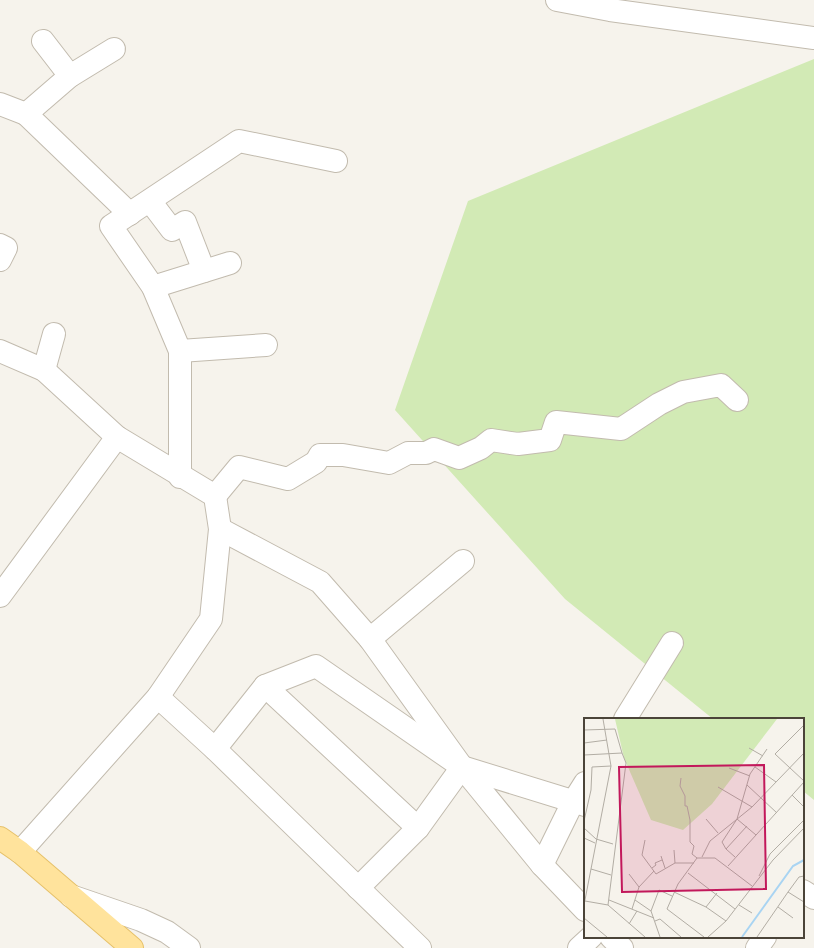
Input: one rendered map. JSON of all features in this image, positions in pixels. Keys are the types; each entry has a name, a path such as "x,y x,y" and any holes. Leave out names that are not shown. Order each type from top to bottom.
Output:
{"main road":[{"path":"0,838 20,852 132,948"}],"street":[{"path":"557,0 610,10 814,38"},
{"path":"43,41 70,76"},
{"path":"26,114 70,76 114,49"},
{"path":"0,104 26,114 130,214"},
{"path":"180,477 180,351 153,287 111,226 239,141 336,161"},
{"path":"150,201 172,230 185,222 204,271"},
{"path":"0,245 6,248 0,260"},
{"path":"153,287 230,263"},
{"path":"44,370 54,334"},
{"path":"180,351 266,345"},
{"path":"0,351 44,370 117,437 180,477 215,496"},
{"path":"20,852 158,697 211,619 220,529 215,496 239,467 288,479 316,462 320,455 343,455 389,463 408,453 426,453 434,449 459,458 481,448 491,440 518,444 550,440 556,422 621,429 659,404 683,392 721,385 737,400"},
{"path":"0,596 117,437"},
{"path":"220,529 320,582 370,639 462,766 542,865 584,909"},
{"path":"370,639 463,561"},
{"path":"626,718 672,644"},
{"path":"215,749 265,686 316,666 462,766 579,803"},
{"path":"265,686 418,828"},
{"path":"158,697 215,749 420,948"},
{"path":"358,888 418,828 462,766"},
{"path":"542,865 579,803 584,786"},
{"path":"804,892 814,898"},
{"path":"71,896 141,920 167,932 188,948"},
{"path":"579,948 590,938"},
{"path":"612,938 622,948"},
{"path":"756,948 764,938"}],"green space":[{"path":"814,59 814,800 804,792 804,718 712,718 565,599 395,410 468,201"}]}
